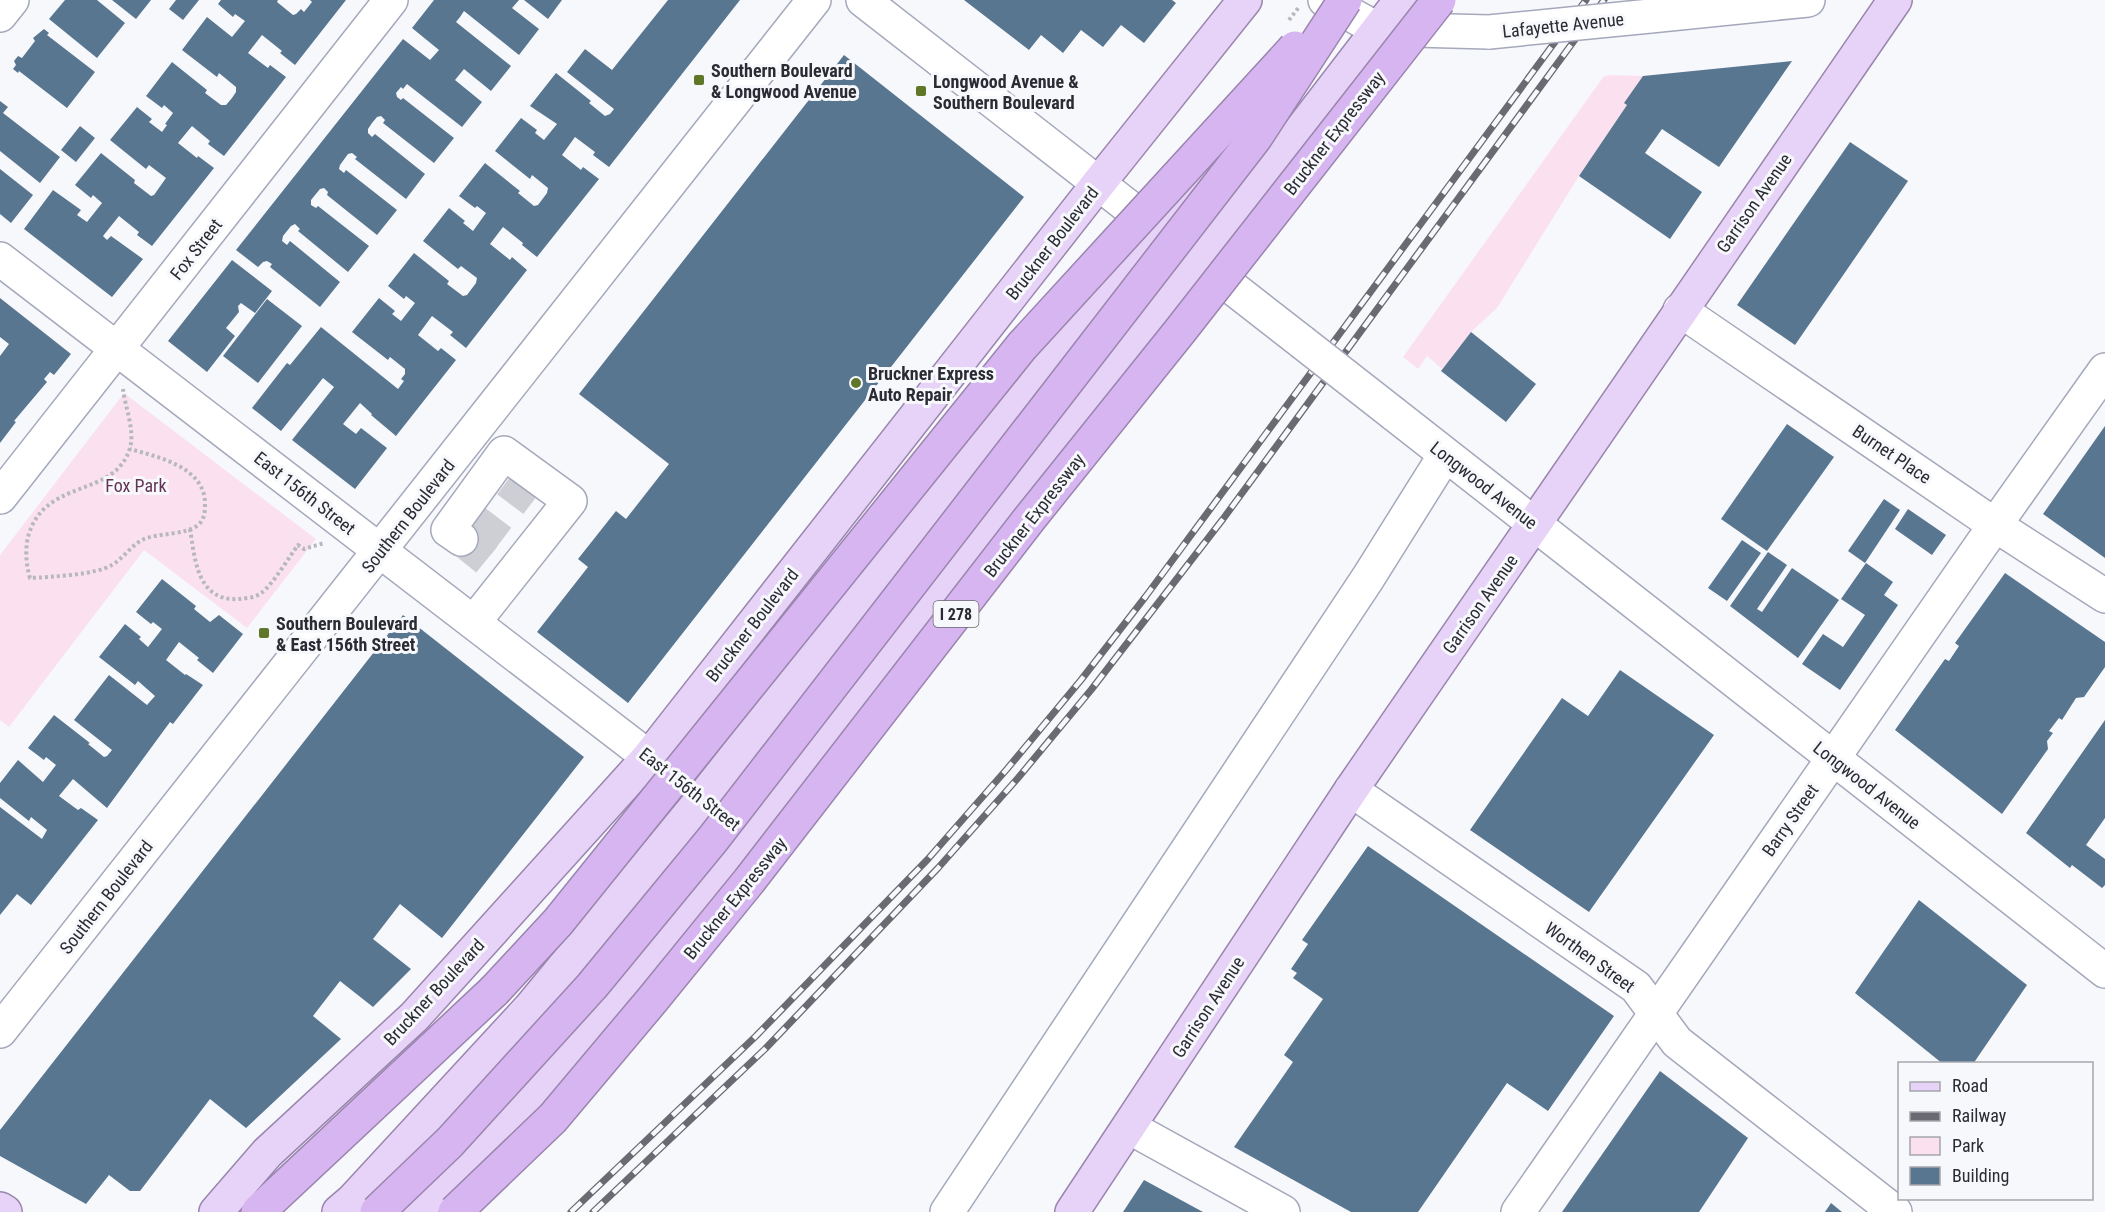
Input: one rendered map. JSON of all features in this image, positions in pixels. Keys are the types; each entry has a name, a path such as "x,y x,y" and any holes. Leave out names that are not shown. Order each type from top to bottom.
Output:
{"highway":[{"name":"Bruckner Expressway","path":"455,1212 553,1118 661,990 749,881 1030,518 1180,331 1439,0"},
{"path":"258,1212 494,991 558,922 1022,346 1334,1"},
{"path":"377,1212 450,1142 592,987 713,839 1255,138 1334,1"}],"main road":[{"path":"414,1212 520,1109 753,836 1113,368 1199,263 1401,0"},
{"name":"Garrison Avenue","path":"1072,1212 1351,790 1894,0"},
{"path":"339,1212 353,1200 531,1007 703,798 1062,338 1158,230 1334,1"},
{"name":"Bruckner Boulevard","path":"216,1212 267,1153 414,1017 649,757 1098,184 1235,4"},
{"path":"0,1209 5,1212"}],"street":[{"path":"0,15 12,0"},
{"name":"Fox Street","path":"0,497 392,0"},
{"name":"Southern Boulevard","path":"0,1031 814,0"},
{"name":"Longwood Avenue","path":"863,0 2105,971"},
{"name":"Lafayette Avenue","path":"1334,1 1377,30 1490,32 1808,0"},
{"name":"East 156th Street","path":"0,259 753,836"},
{"name":"Burnet Place","path":"1680,310 1995,525 2105,597"},
{"name":"Barry Street","path":"1518,1212 2105,370"},
{"path":"466,524 494,483 504,453 570,501 543,519 509,562 474,622"},
{"path":"947,1212 1368,578 1445,455"},
{"path":"451,462 494,483"},
{"name":"Worthen Street","path":"1351,790 1636,987 1677,1042 1895,1212"},
{"path":"1129,1127 1282,1212"}],"path":[{"path":"122,382 131,432 130,449 120,467 107,478 63,495 49,503 36,517 26,543 26,560 30,578 65,576 111,566 144,540 196,527 202,520 205,512 205,499 200,484 183,468 165,459 130,449"},
{"path":"190,529 196,568 204,585 216,595 232,599 249,598 262,593 298,545 304,549 327,543"}],"green space":[{"path":"1604,76 1643,76 1625,102 1627,105 1579,176 1497,308 1471,332 1442,369 1427,356 1418,369 1403,357"},
{"name":"Fox Park","path":"124,393 316,539 247,628 144,550 9,727 0,720 0,555"}],"building":[{"path":"65,0 97,0 125,23 97,58 49,19"},
{"path":"112,0 151,0 136,19"},
{"path":"176,0 199,0 183,20 169,9"},
{"path":"221,0 278,0 277,2 293,15 301,9 304,12 312,2 310,0 346,0 295,65 262,35 248,53 268,68 270,65 286,77 224,156 208,144 210,141 192,126 178,143 214,168 152,246 137,235 139,232 119,216 103,236 107,240 111,236 143,259 112,297 24,229 53,190 81,210 77,215 87,222 102,203 93,195 91,198 75,185 101,153 135,180 134,183 151,196 154,195 166,178 149,165 146,169 110,140 137,107 152,119 149,122 162,132 173,113 164,105 162,108 146,96 172,62 207,90 205,93 221,105 226,105 232,98 236,87 219,73 217,77 182,50 207,17 232,37 245,21 235,14 233,17 218,4"},
{"path":"434,0 519,0 512,8 539,29 519,55 464,11 456,22 511,66 491,91 464,69 455,80 482,102 462,127 407,84 396,93 397,97 401,100 403,98 454,138 434,163 383,123 385,120 381,116 372,123 368,133 372,137 375,134 425,174 406,199 355,159 357,157 352,153 348,154 339,169 344,173 346,170 397,210 377,235 327,195 328,192 324,188 320,189 311,200 311,205 316,208 318,206 369,246 348,272 298,231 300,229 295,224 291,226 282,241 287,245 290,241 340,282 320,307 270,267 272,264 267,261 258,267 236,250 403,39 430,60 439,50 412,28"},
{"path":"524,0 562,0 548,19"},
{"path":"668,0 740,0 609,167 593,155 595,152 575,137 562,155 581,170 583,167 599,179 537,257 503,227 490,244 510,260 512,257 527,270 466,348 450,335 453,332 432,316 418,335 438,351 441,348 456,360 396,436 360,403 343,424 356,434 361,428 387,448 355,489 292,440 334,387 323,378 281,431 252,408 287,363 290,365 321,327 398,389 404,381 401,379 405,374 405,369 390,357 388,360 352,332 379,298 395,311 392,314 401,321 415,303 406,296 404,299 388,286 414,253 449,281 447,284 463,296 467,295 477,278 461,266 458,269 423,241 449,208 473,231 486,213 459,196 485,163 520,191 518,193 534,206 538,205 548,188 532,175 530,179 495,151 521,118 537,130 535,133 544,140 557,124 530,106 556,73 591,101 589,103 605,116 610,114 614,109 567,72 585,49 612,70"},
{"path":"964,0 1172,0 1176,3 1144,43 1121,25 1103,47 1081,30 1063,53 1041,35 1029,50"},
{"path":"44,29 49,33 47,35 95,72 67,108 19,71 18,73 13,69 16,65 14,61 18,56 22,58 35,41 33,38"},
{"path":"844,55 1024,197 628,703 537,632 588,567 578,559 616,511 626,519 669,464 579,394"},
{"path":"1792,61 1719,167 1662,129 1645,153 1702,192 1670,239 1579,176 1627,105 1624,103 1643,76"},
{"path":"0,101 8,107 3,113 60,157 40,183 0,151"},
{"path":"80,126 95,138 76,162 61,150"},
{"path":"1850,142 1908,181 1795,345 1737,305"},
{"path":"0,169 33,195 11,223 0,214"},
{"path":"232,260 272,291 255,313 241,303 238,306 239,312 226,328 235,336 207,372 168,341"},
{"path":"0,298 71,354 54,375 50,372 44,379 47,382 14,421 16,422 0,443 0,356 9,344 0,337"},
{"path":"267,299 302,326 258,383 223,356"},
{"path":"1471,332 1536,384 1506,422 1441,371"},
{"path":"1787,424 1834,457 1767,551 1721,519"},
{"path":"2105,426 2105,558 2043,514"},
{"path":"1884,499 1900,510 1865,563 1848,551"},
{"path":"1908,509 1946,535 1932,555 1895,529"},
{"path":"1742,540 1761,553 1727,601 1708,588"},
{"path":"1768,552 1787,565 1757,609 1762,612 1792,568 1839,600 1798,658 1730,606"},
{"path":"1866,563 1893,582 1884,595 1898,605 1840,690 1802,664 1823,634 1843,647 1865,615 1841,599"},
{"path":"2005,573 2105,642 2105,667 2084,697 2076,698 2062,720 2059,718 2049,731 2053,733 2047,741 2048,749 2002,814 1895,730 1945,659 1949,661 1959,646 1955,643"},
{"path":"162,579 196,606 194,609 210,622 219,615 243,634 213,673 179,642 166,660 203,685 173,724 170,722 107,808 73,779 59,796 78,810 81,808 98,820 31,905 17,894 0,915 0,807 42,839 47,830 31,817 29,821 0,798 0,783 18,760 43,782 56,765 46,757 44,760 28,748 54,715 104,757 107,756 112,750 74,720 109,675 147,705 155,696 138,681 135,685 99,657 125,624 141,637 139,639 148,647 162,629 153,622 151,624 136,612"},
{"path":"403,615 584,757 442,938 400,904 373,939 411,969 373,1007 340,981 313,1016 341,1039 246,1128 210,1099 140,1191 130,1191 109,1175 86,1204 0,1156 0,1130"},
{"path":"1620,670 1714,735 1589,912 1470,830 1562,698 1588,716"},
{"path":"2105,720 2105,818 2086,845 2105,859 2105,885 2102,888 2072,865 2070,868 2026,833"},
{"path":"1368,846 1614,1016 1548,1111 1507,1083 1418,1212 1351,1212 1234,1147 1293,1062 1284,1055 1323,999 1293,978 1297,973 1291,969 1308,944 1302,940"},
{"path":"1919,900 2027,985 1974,1062 1941,1062 1855,993"},
{"path":"1660,1071 1748,1138 1699,1212 1562,1212"},
{"path":"1144,1180 1203,1212 1123,1212"},
{"path":"1831,1203 1842,1212 1825,1212"}],"tunnel":[{"path":"507,481 540,506"},
{"path":"475,521 508,546"},
{"path":"461,539 493,565"}],"railway":[{"path":"571,1212 756,1036 928,859 1007,769 1081,680 1146,596 1586,0"},
{"path":"593,1212 765,1049 938,868 1018,778 1091,690 1223,519 1604,0"}],"place":[{"name":"Southern Boulevard & Longwood Avenue","path":"699,80"},
{"name":"Longwood Avenue & Southern Boulevard","path":"921,91"},
{"name":"Bruckner Express Auto Repair","path":"856,383"},
{"name":"Southern Boulevard & East 156th Street","path":"264,633"}]}
